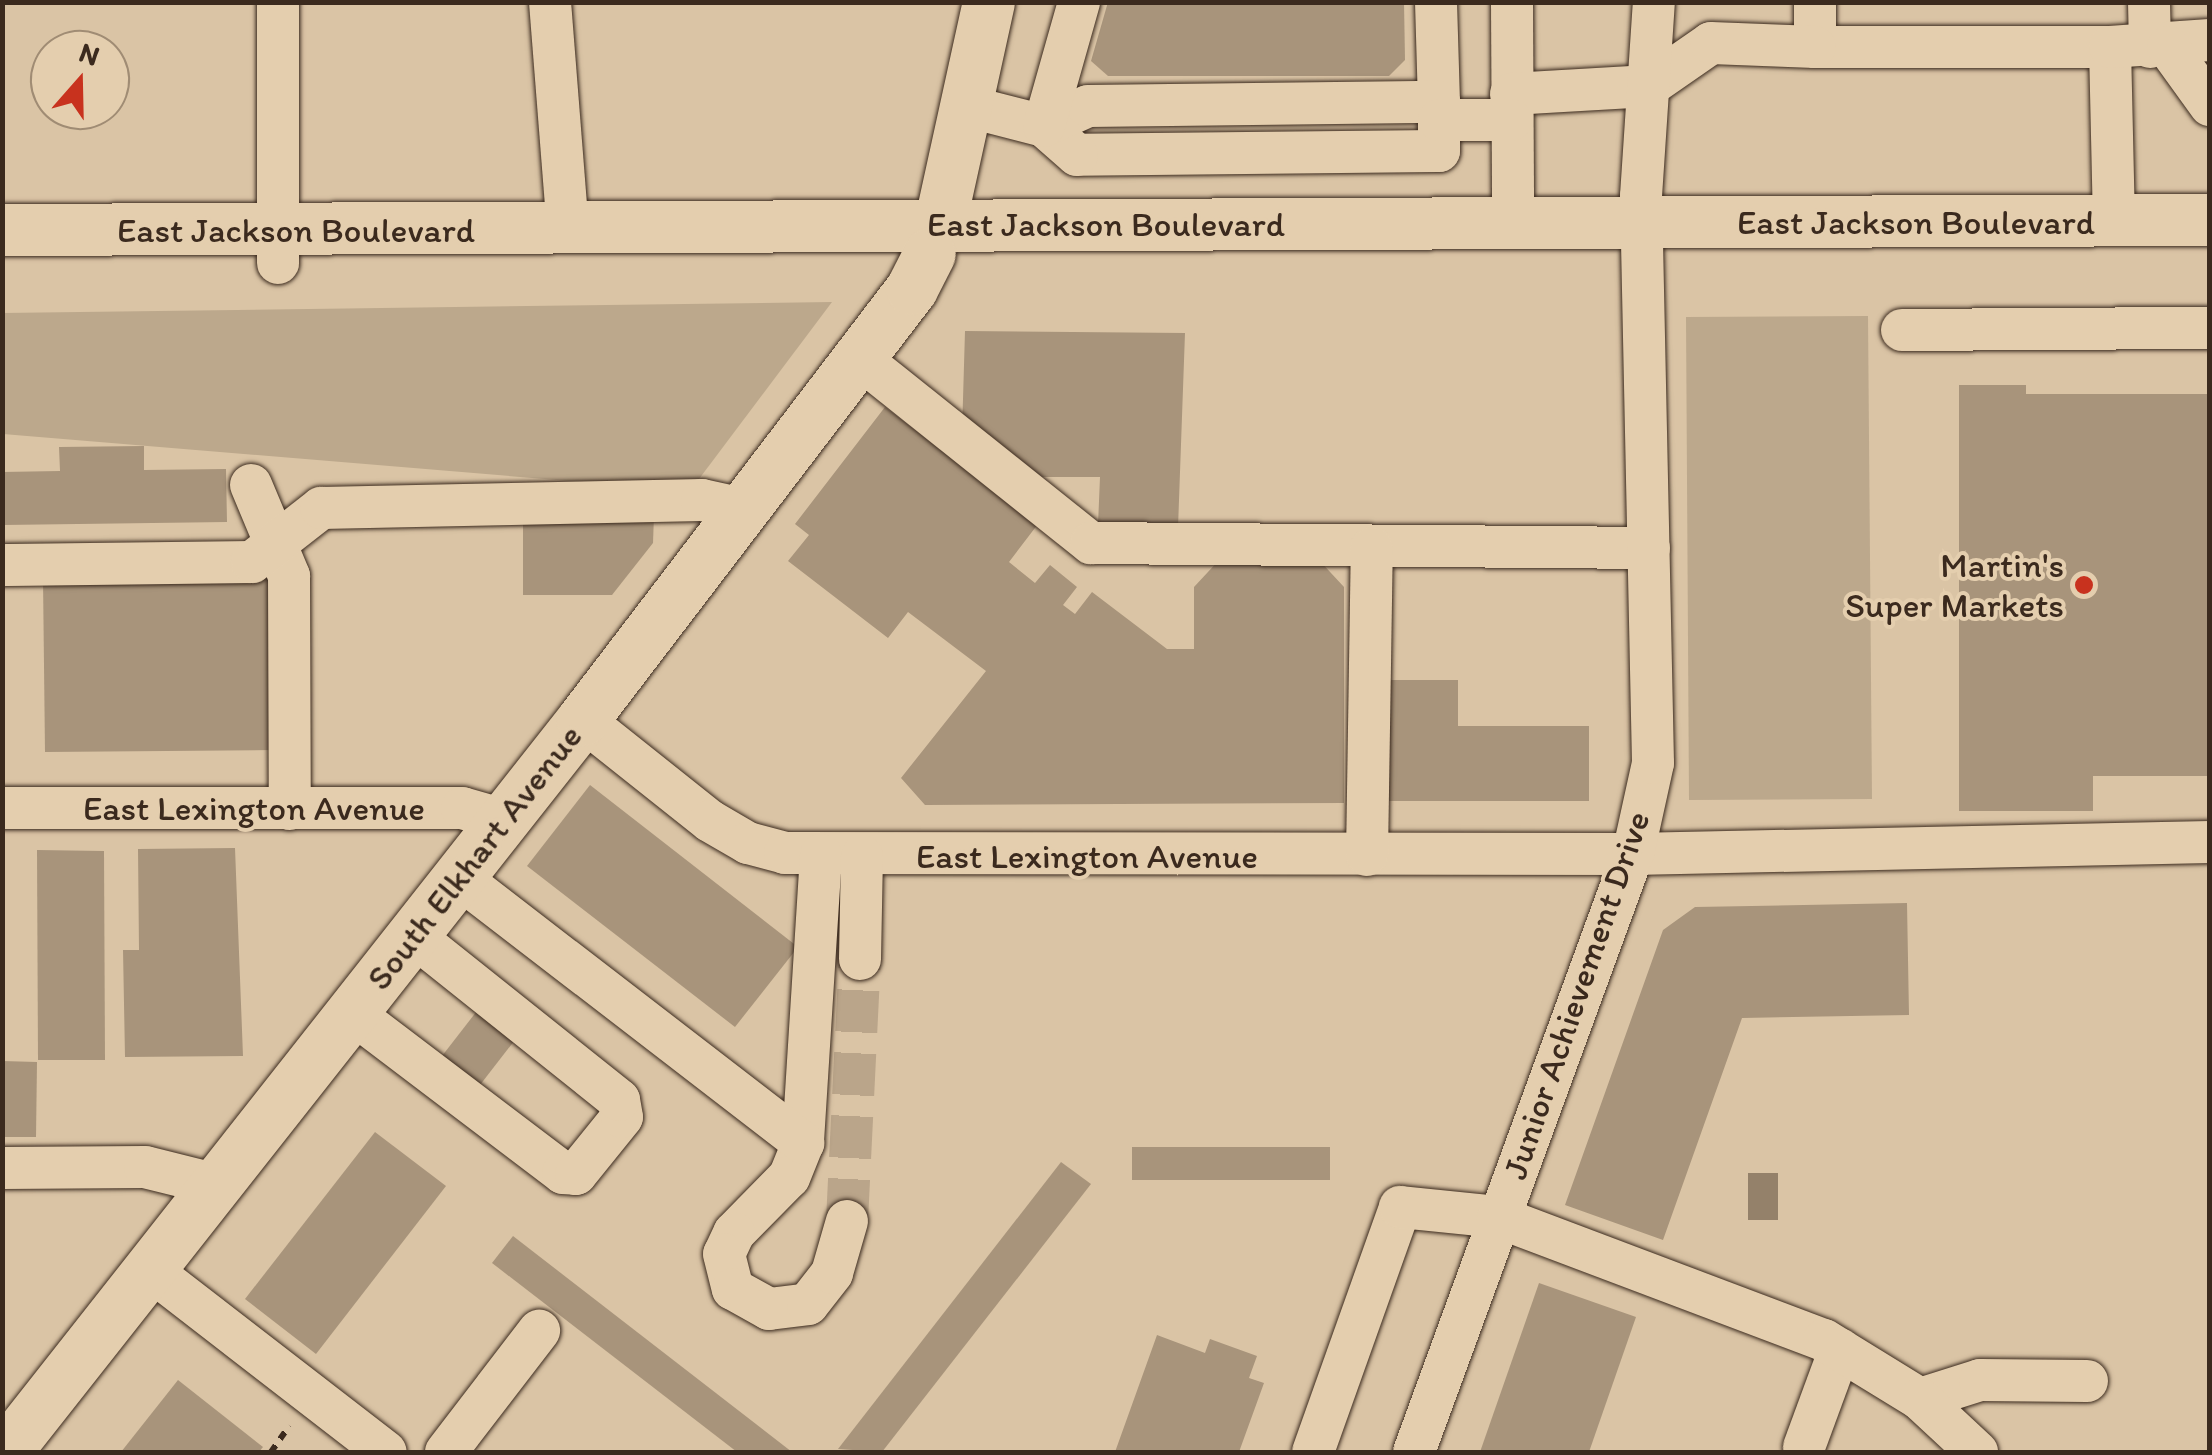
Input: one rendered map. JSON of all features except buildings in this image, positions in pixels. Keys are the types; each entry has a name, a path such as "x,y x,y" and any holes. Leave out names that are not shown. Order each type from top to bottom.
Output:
{"main road":[{"path":"935,239 992,17"},
{"name":"East Jackson Boulevard","path":"2,262 568,230 935,239 1513,221 1643,237 2210,220"},
{"name":"East Jackson Boulevard","path":"2,230 278,247 935,239 1643,237 2210,252"},
{"name":"South Elkhart Avenue","path":"6,1452 213,1184 583,720 859,358 935,239"}],"street":[{"path":"278,2 278,247"},
{"path":"550,2 568,230"},
{"path":"1044,126 1079,2"},
{"path":"1436,2 1439,111"},
{"path":"1512,2 1513,221"},
{"name":"Junior Achievement Drive","path":"1414,1452 1633,854 1653,763 1643,237 1654,2"},
{"path":"1814,2 1815,47"},
{"path":"2114,221 2149,2"},
{"path":"970,107 1044,126 1088,106 1439,111 1511,107 1649,86 1711,43 1815,47 2142,47 2210,40"},
{"path":"2142,47 2210,105"},
{"path":"1902,330 2210,328"},
{"path":"859,358 1091,543 1649,548"},
{"path":"251,485 289,576 290,809"},
{"path":"2,565 252,562 321,508 702,500 744,509"},
{"path":"1366,856 1372,548"},
{"name":"East Lexington Avenue","path":"583,720 748,843 842,855 1633,854 2210,842"},
{"name":"East Lexington Avenue","path":"2,808 462,808 504,820"},
{"path":"842,855 860,960"},
{"path":"842,855 803,1143 789,1176 734,1233 724,1254 732,1289 769,1310 808,1304 832,1273 848,1221"},
{"path":"458,878 803,1143"},
{"path":"351,1012 563,1173 576,1174 622,1117 619,1100 412,936"},
{"path":"2,1168 145,1167 213,1184"},
{"path":"1313,1452 1400,1207 1498,1217 1840,1349 1920,1399 1977,1452"},
{"path":"149,1269 386,1452"},
{"path":"446,1452 538,1332"},
{"path":"1804,1446 1840,1349"},
{"path":"1920,1399 1980,1380 2087,1382"}],"shaded area":[{"path":"832,302 690,491 3,434 2,313"},
{"path":"1868,316 1872,799 1689,800 1686,317"},
{"path":"1748,1173 1778,1173 1778,1220 1748,1220"}],"tunnel":[{"path":"847,1221 860,959"}],"place":[{"name":"Martin's Super Markets","path":"2084,585"}]}
